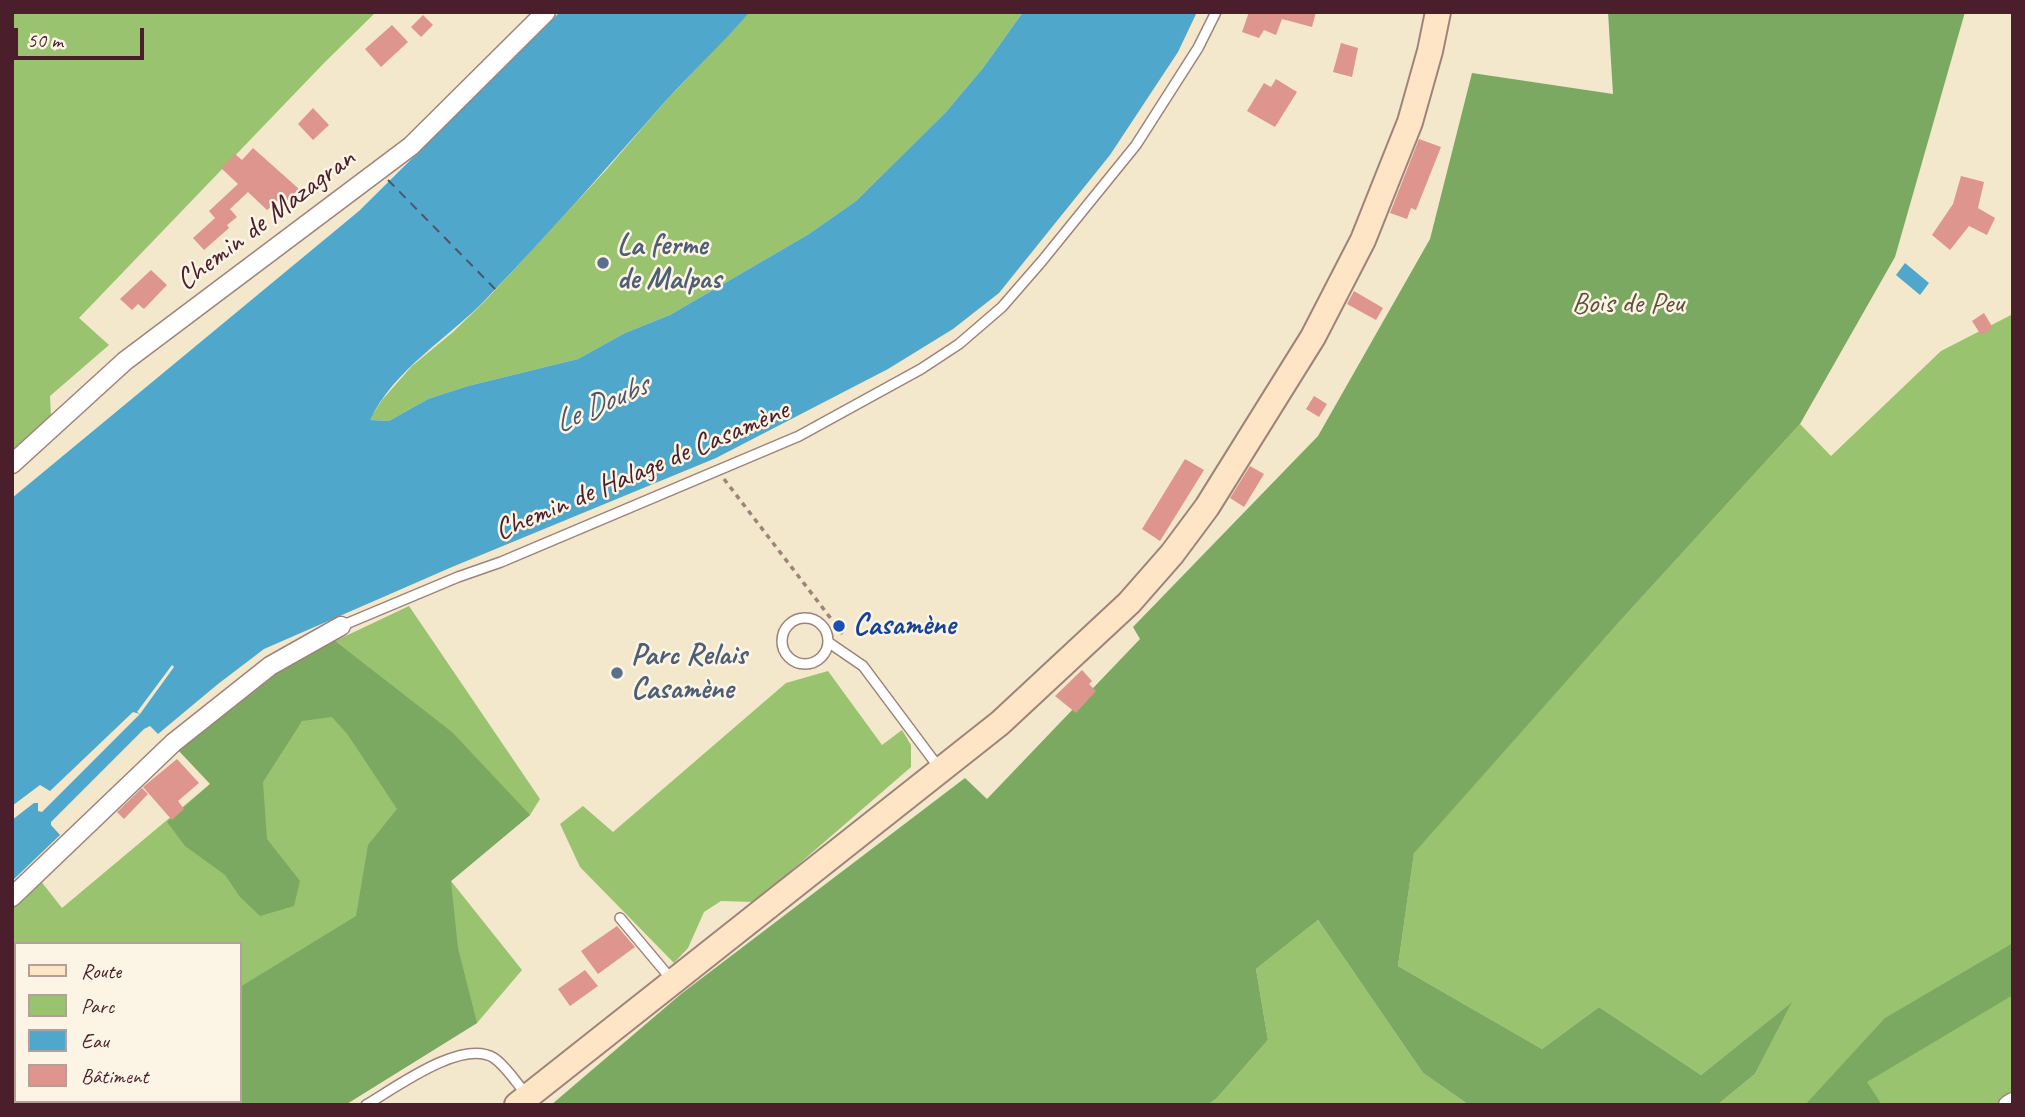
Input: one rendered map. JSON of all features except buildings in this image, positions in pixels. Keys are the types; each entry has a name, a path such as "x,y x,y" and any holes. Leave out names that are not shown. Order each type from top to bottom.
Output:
{"main road":[{"path":"522,1100 673,982 706,947 941,770 1021,705 1129,603 1172,554 1207,507 1313,337 1363,240 1410,122 1438,12"}],"street":[{"name":"Chemin de Mazagran","path":"12,464 125,361 411,146 546,12"},
{"name":"Chemin de Halage de Casamène","path":"12,897 173,743 270,666 341,626"},
{"path":"2008,1105 2013,1102"}],"lane":[{"name":"Chemin de Halage de Casamène","path":"341,626 718,472 799,436 921,369 959,344 1002,307 1136,145 1198,48 1216,12"},
{"path":"798,618 813,618 824,628 827,646 816,662 800,664 786,656 782,649 782,634 791,622 798,618"},
{"path":"827,646 863,666 941,770"},
{"path":"620,918 673,982"},
{"path":"366,1105 447,1059 481,1053 495,1059 522,1100"}],"path":[{"path":"718,472 856,651 863,666"}],"green space":[{"path":"12,12 376,12 79,318 109,345 50,396 51,416 12,450"},
{"path":"750,12 1023,12 983,68 946,112 856,201 809,234 670,315 625,333 578,359 468,386 428,399 389,421 369,420 382,400 412,366 485,301"},
{"name":"Bois de Peu","path":"1608,12 1965,12 1895,257 1800,424 1414,853 1398,966 1542,1049 1599,1007 1701,1075 1792,1002 1755,1074 1717,1105 1469,1105 1423,1073 1318,920 1256,969 1268,1040 1216,1099 1207,1105 551,1105 681,994 965,778 987,799 1140,639 1133,627 1318,436 1430,239 1472,73 1613,94"},
{"path":"2013,314 2013,1095 1996,1105 1717,1105 1755,1074 1791,1003 1701,1075 1599,1007 1542,1049 1398,966 1414,852 1800,424 1831,456 1941,351"},
{"path":"409,606 540,799 530,815 451,881 522,970 477,1023 345,1105 191,1105 190,1103 242,1103 242,942 14,942 14,980 12,907 40,880 62,908 210,784 266,679 335,641"},
{"path":"335,641 452,732 530,815 451,881 458,948 477,1023 345,1105 190,1103 242,1103 242,986 356,916 368,845 397,809 348,735 332,717 302,721 263,782 267,839 300,881 294,906 260,916 240,897 225,875 185,846 167,822 210,784 178,750 266,679"},
{"path":"828,671 882,745 902,730 911,745 911,767 755,902 721,901 704,912 688,948 674,963 580,867 560,824 583,806 613,832 786,683"},
{"path":"1318,920 1423,1073 1469,1105 1207,1105 1216,1099 1268,1040 1256,969"},
{"path":"2013,943 2013,995 1867,1082 1882,1105 1805,1105 1885,1018"},
{"path":"14,1028 14,1103 106,1103 12,1105"}],"water":[{"name":"Le Doubs","path":"560,12 750,12 487,298 393,385 370,420 389,421 428,399 468,386 578,359 625,333 670,315 809,234 856,201 946,112 983,68 1023,12 1197,12 1178,52 1110,155 999,293 953,329 888,369 716,458 452,567 264,649 158,734 150,726 144,729 51,822 60,835 12,881 12,820 34,803 38,803 38,811 42,812 140,714 133,712 50,791 40,785 12,806 12,498 359,211"},
{"path":"1905,263 1929,283 1920,295 1896,275"}],"pier":[{"path":"172,665 174,667 140,714 137,712"}],"ferry route":[{"path":"388,180 500,294"}],"place":[{"name":"La ferme de Malpas","path":"603,263"},
{"name":"Casamène","path":"839,626"},
{"name":"Parc Relais Casamène","path":"617,673"}]}
